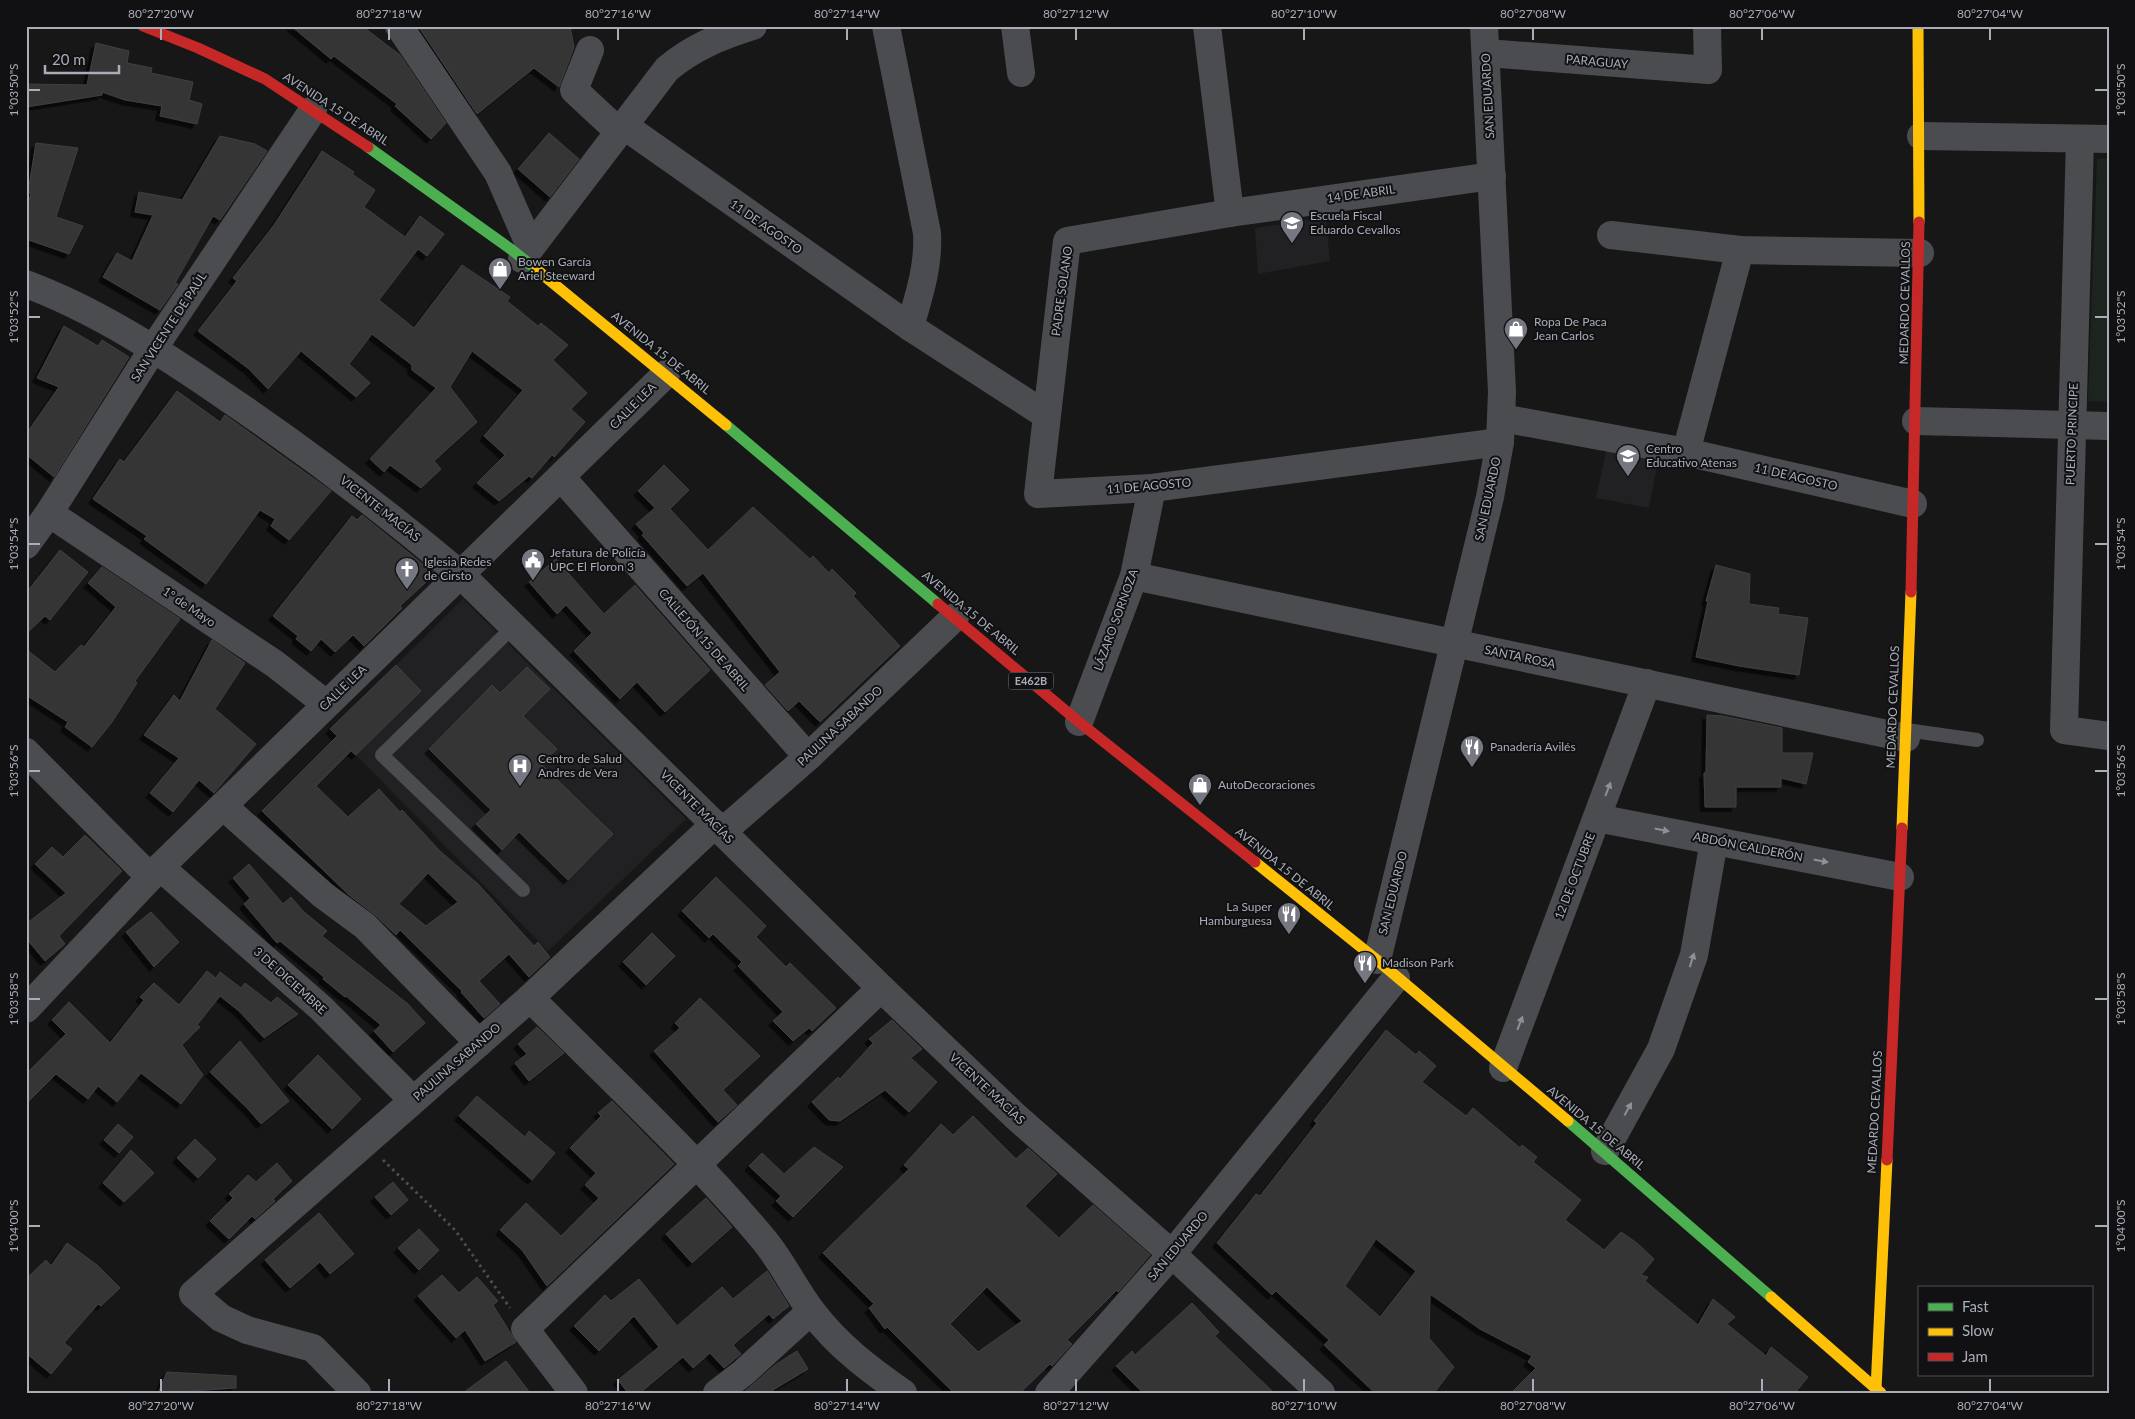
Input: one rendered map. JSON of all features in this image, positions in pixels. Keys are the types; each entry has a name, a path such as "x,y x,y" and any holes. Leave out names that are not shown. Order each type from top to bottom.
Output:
{"main road":[{"name":"AVENIDA 15 DE ABRIL","path":"143,26 198,48 265,80 526,252 666,374 1079,722 1386,969 1502,1068 1605,1151 1879,1391"},
{"name":"MEDARDO CEVALLOS","path":"1879,1391 1906,734 1916,421 1921,136 1918,26"}],"street":[{"path":"399,26 498,173 526,252"},
{"path":"526,252 667,69 683,55 709,41 753,26"},
{"path":"886,26 928,233 926,270 910,327"},
{"path":"1015,26 1021,73"},
{"path":"1207,26 1230,213"},
{"name":"SAN EDUARDO","path":"1049,1393 1172,1254 1386,969 1455,643 1490,497 1501,430 1492,176 1484,26"},
{"name":"PARAGUAY","path":"1486,53 1708,70 1706,26"},
{"name":"11 DE AGOSTO","path":"590,50 574,90 620,128 910,327 1046,415 1038,494 1152,488 1501,430 1686,452 1913,504"},
{"name":"SAN VICENTE DE PAÚL","path":"26,545 40,514 154,349 313,110"},
{"path":"1921,136 2109,139"},
{"name":"PUERTO PRINCIPE","path":"2080,139 2064,730 2109,736"},
{"name":"14 DE ABRIL","path":"1230,213 1492,176"},
{"name":"PADRE SOLANO","path":"1046,415 1067,241 1230,213"},
{"path":"1611,235 1740,250 1920,253"},
{"path":"1686,452 1740,250"},
{"name":"VICENTE MACÍAS","path":"26,284 46,292 154,349 243,408 334,473 407,529 461,575 880,988 1015,1116 1172,1254 1321,1393"},
{"name":"CALLE LEA","path":"26,1009 155,872 666,374"},
{"path":"1916,421 2109,426"},
{"name":"CALLEJÓN 15 DE ABRIL","path":"561,477 808,757"},
{"name":"LÁZARO SORNOZA","path":"1079,722 1134,576 1152,488"},
{"name":"1º de Mayo","path":"40,514 274,664 326,704"},
{"name":"SANTA ROSA","path":"1134,576 1648,683 1906,734"},
{"name":"PAULINA SABANDO","path":"357,1393 313,1348 247,1330 221,1318 193,1294 479,1044 718,828 808,757 955,617"},
{"name":"12 DE OCTUBRE","path":"1502,1068 1648,683"},
{"name":"3 DE DICIEMBRE","path":"26,752 155,872 322,1008 413,1100"},
{"path":"223,806 323,895 365,926 479,1044"},
{"name":"ABDÓN CALDERÓN","path":"1597,818 1900,877"},
{"path":"1605,1151 1664,1041 1694,955 1714,841"},
{"path":"574,1393 525,1329 880,988"},
{"path":"530,998 697,1165 765,1241 811,1311 834,1338 863,1365 903,1393"},
{"path":"717,1393 743,1373 811,1311"}],"lane":[{"path":"513,627 382,755 523,890"},
{"path":"1906,734 1977,740"}],"path":[{"path":"365,1143 455,1230 525,1329"}],"shaded area":[{"path":"2097,159 2109,159 2109,402 2088,401"},
{"name":"Escuela Fiscal Eduardo Cevallos","path":"1326,217 1330,261 1258,274 1255,228"},
{"name":"Centro Educativo Atenas","path":"1607,447 1659,456 1649,508 1596,498"},
{"name":"Centro de Salud Andres de Vera","path":"463,599 686,819 548,951 356,755 421,691 396,665"}],"building":[{"path":"291,26 362,26 400,55 446,123 431,139 395,106 397,104 334,56 331,59"},
{"path":"418,26 570,26 574,47 559,87 534,68 477,114"},
{"path":"96,43 129,51 127,63 152,68 151,73 193,82 189,100 202,104 197,124 160,116 162,106 125,100 102,92 102,95 26,107 26,84 87,85"},
{"path":"549,133 579,159 550,197 518,169"},
{"path":"220,136 255,144 267,151 220,220 213,216 175,283 178,284 160,310 103,277 117,253 132,261 153,215 135,212 139,192 182,200"},
{"path":"36,143 78,148 56,217 83,226 69,254 26,239 26,215 31,193 28,193"},
{"path":"322,151 354,172 352,174 375,190 364,207 405,237 420,216 444,234 427,256 418,249 379,300 414,328 462,265 510,297 507,301 538,326 541,323 568,345 553,360 587,393 571,409 585,422 554,457 552,455 532,478 529,476 499,501 477,483 505,455 484,436 523,390 472,351 450,387 477,422 434,461 441,469 421,488 390,465 384,472 370,459 436,388 412,370 412,365 372,334 349,364 370,383 356,397 301,351 268,389 249,369 198,331 237,281 233,278 274,225"},
{"path":"64,326 98,346 102,340 129,357 54,477 26,454 26,434 59,387 37,378"},
{"path":"177,391 220,422 225,415 331,491 289,540 271,526 275,519 260,510 206,584 144,539 147,536 93,499 120,459 124,462"},
{"path":"664,465 689,490 670,509 708,550 753,507 810,559 813,556 829,573 832,569 856,593 853,596 900,646 820,722 799,701 788,711 765,685 780,672 703,573 687,586 642,535 644,533 636,524 655,508 638,491"},
{"path":"362,515 435,574 400,606 402,608 364,646 353,635 335,652 321,639 311,651 296,639 298,636 273,616 352,516 357,520"},
{"path":"60,550 88,572 50,620 45,616 26,634 26,593"},
{"path":"556,559 604,614 635,585 710,670 665,712 637,682 620,699 574,651 592,633 566,605 557,614 529,582"},
{"path":"1716,565 1750,574 1749,604 1779,608 1778,614 1808,618 1799,675 1696,657 1708,601 1706,601"},
{"path":"102,567 180,619 135,681 137,683 112,722 92,747 65,727 68,722 26,695 26,649 55,672 81,645 84,647 116,607 88,583"},
{"path":"212,640 245,663 215,709 256,744 214,793 199,780 173,812 150,793 179,758 144,735 174,695 180,701"},
{"path":"396,665 421,691 356,755 351,751 316,786 348,817 379,789 400,812 402,810 440,851 478,884 534,946 538,942 550,957 529,977 509,954 479,981 500,1004 484,1018 462,991 400,930 396,935 374,914 349,895 262,811 337,736 330,729","holes":["428,873 458,902 426,926 399,904"]},
{"path":"527,667 550,689 523,716 557,749 541,764 613,834 568,880 519,832 502,850 476,824 491,810 429,749 492,685 500,693"},
{"path":"1707,715 1723,716 1782,728 1782,753 1813,753 1806,784 1781,778 1781,787 1736,787 1736,807 1705,807 1704,773 1706,773"},
{"path":"85,835 122,871 59,936 65,944 45,961 26,938 26,924 66,893 35,864 52,847 63,857"},
{"path":"249,864 283,904 291,897 303,911 327,931 322,936 408,1004 425,1023 393,1052 374,1031 381,1025 323,979 324,977 280,941 277,943 244,904 250,898 233,878"},
{"path":"716,877 766,926 756,937 786,967 790,963 836,1008 812,1031 809,1028 793,1041 773,1021 783,1012 738,966 742,962 713,934 709,938 682,911"},
{"path":"151,912 179,942 154,967 126,932"},
{"path":"652,933 675,956 646,985 623,962"},
{"path":"207,971 216,978 220,972 241,988 245,983 271,1003 277,997 298,1014 264,1038 239,1011 220,996 197,1025 200,1027 182,1045 203,1075 181,1104 141,1073 117,1102 98,1086 88,1099 56,1074 26,1104 26,1074 66,1034 52,1020 69,1002 110,1043 144,1000 140,997 154,983 179,1005"},
{"path":"700,998 760,1056 723,1090 737,1105 718,1122 654,1051 680,1028 675,1023"},
{"path":"892,1020 922,1049 911,1058 937,1082 909,1112 885,1090 840,1121 829,1120 812,1102 838,1077 840,1079 873,1043 869,1039"},
{"path":"537,1027 564,1053 529,1081 515,1063 527,1054 518,1044"},
{"path":"1386,1030 1416,1055 1419,1051 1436,1066 1422,1082 1466,1116 1473,1108 1520,1148 1522,1145 1537,1157 1533,1162 1581,1200 1565,1220 1604,1250 1621,1232 1637,1243 1654,1259 1641,1275 1648,1277 1645,1281 1698,1325 1713,1299 1735,1317 1727,1324 1766,1356 1771,1347 1808,1377 1795,1393 1511,1393 1536,1368 1528,1362 1532,1356 1480,1329 1430,1294 1429,1338 1454,1367 1434,1393 1375,1393 1324,1345 1329,1340 1276,1291 1272,1295 1217,1243 1256,1194 1260,1196 1317,1123 1314,1121","holes":["1376,1239 1416,1271 1380,1317 1345,1286"]},
{"path":"240,1041 289,1101 261,1124 210,1072"},
{"path":"318,1055 361,1099 332,1129 288,1085"},
{"path":"477,1096 525,1137 529,1131 555,1153 532,1180 459,1116"},
{"path":"612,1101 674,1164 547,1286 522,1250 500,1230 526,1203 561,1236 599,1198 585,1185 596,1173 570,1148 601,1116 598,1113"},
{"path":"973,1116 1016,1159 1028,1148 1057,1174 1025,1206 1059,1238 1093,1205 1150,1255 1118,1292 1117,1290 1067,1340 1072,1344 1052,1366 1050,1364 1020,1393 954,1393 887,1327 885,1329 869,1308 874,1304 823,1253 909,1169 904,1165 941,1124 953,1135","holes":["987,1287 1022,1321 978,1352 950,1324"]},
{"path":"118,1124 133,1137 119,1153 104,1140"},
{"path":"195,1139 216,1159 198,1178 177,1158"},
{"path":"814,1147 843,1167 793,1217 776,1201 781,1196 749,1166 762,1153 784,1174"},
{"path":"131,1150 154,1173 124,1202 103,1183"},
{"path":"277,1163 292,1181 273,1199 275,1201 255,1219 252,1216 229,1239 210,1221 233,1198 229,1194 248,1175 256,1182"},
{"path":"393,1182 408,1200 391,1215 375,1197"},
{"path":"706,1198 732,1227 692,1263 666,1234"},
{"path":"319,1213 354,1254 330,1274 320,1262 290,1288 265,1260"},
{"path":"419,1229 439,1250 419,1270 398,1248"},
{"path":"67,1243 97,1265 120,1288 101,1306 98,1304 64,1343 72,1349 51,1374 26,1353 26,1279 46,1260 51,1266"},
{"path":"767,1271 789,1306 773,1319 769,1314 733,1345 741,1354 724,1368 710,1353 693,1368 683,1357 640,1393 628,1393 618,1380 659,1347 634,1316 599,1351 574,1326 605,1295 611,1301 639,1279 677,1326 722,1287 733,1299"},
{"path":"442,1275 459,1293 477,1277 498,1301 493,1305 516,1342 485,1361 465,1330 456,1338 418,1296"},
{"path":"1192,1303 1219,1332 1215,1336 1274,1393 1143,1393 1116,1366 1132,1351 1135,1355"},
{"path":"797,1351 808,1369 773,1390 776,1393 743,1393 775,1365"},
{"path":"506,1361 530,1393 463,1393"},
{"path":"167,1372 236,1376 236,1388 158,1393"}],"traffic: fast":[{"path":"368,147 537,270"},
{"path":"726,425 938,604"},
{"path":"1568,1121 1771,1297"}],"traffic: slow":[{"path":"1918,26 1919,222"},
{"path":"537,270 726,425"},
{"path":"1902,828 1911,592"},
{"path":"1255,862 1377,960 1568,1121"},
{"path":"1876,1389 1887,1160"},
{"path":"1771,1297 1881,1393"}],"traffic: jam":[{"path":"143,26 198,48 265,79 368,147"},
{"path":"1911,592 1919,222"},
{"path":"938,604 1079,722 1255,862"},
{"path":"1887,1160 1902,828"}],"place":[{"name":"Escuela Fiscal Eduardo Cevallos","path":"1292,244"},
{"name":"Bowen García Ariel Steeward","path":"500,290"},
{"name":"Ropa De Paca Jean Carlos","path":"1516,350"},
{"name":"Centro Educativo Atenas","path":"1628,477"},
{"name":"Jefatura de Policía UPC El Floron 3","path":"533,581"},
{"name":"Iglesia Redes de Cirsto","path":"407,590"},
{"name":"Panadería Avilés","path":"1472,768"},
{"name":"Centro de Salud Andres de Vera","path":"520,787"},
{"name":"AutoDecoraciones","path":"1200,806"},
{"name":"La Super Hamburguesa","path":"1289,935"},
{"name":"Madison Park","path":"1365,984"}]}
